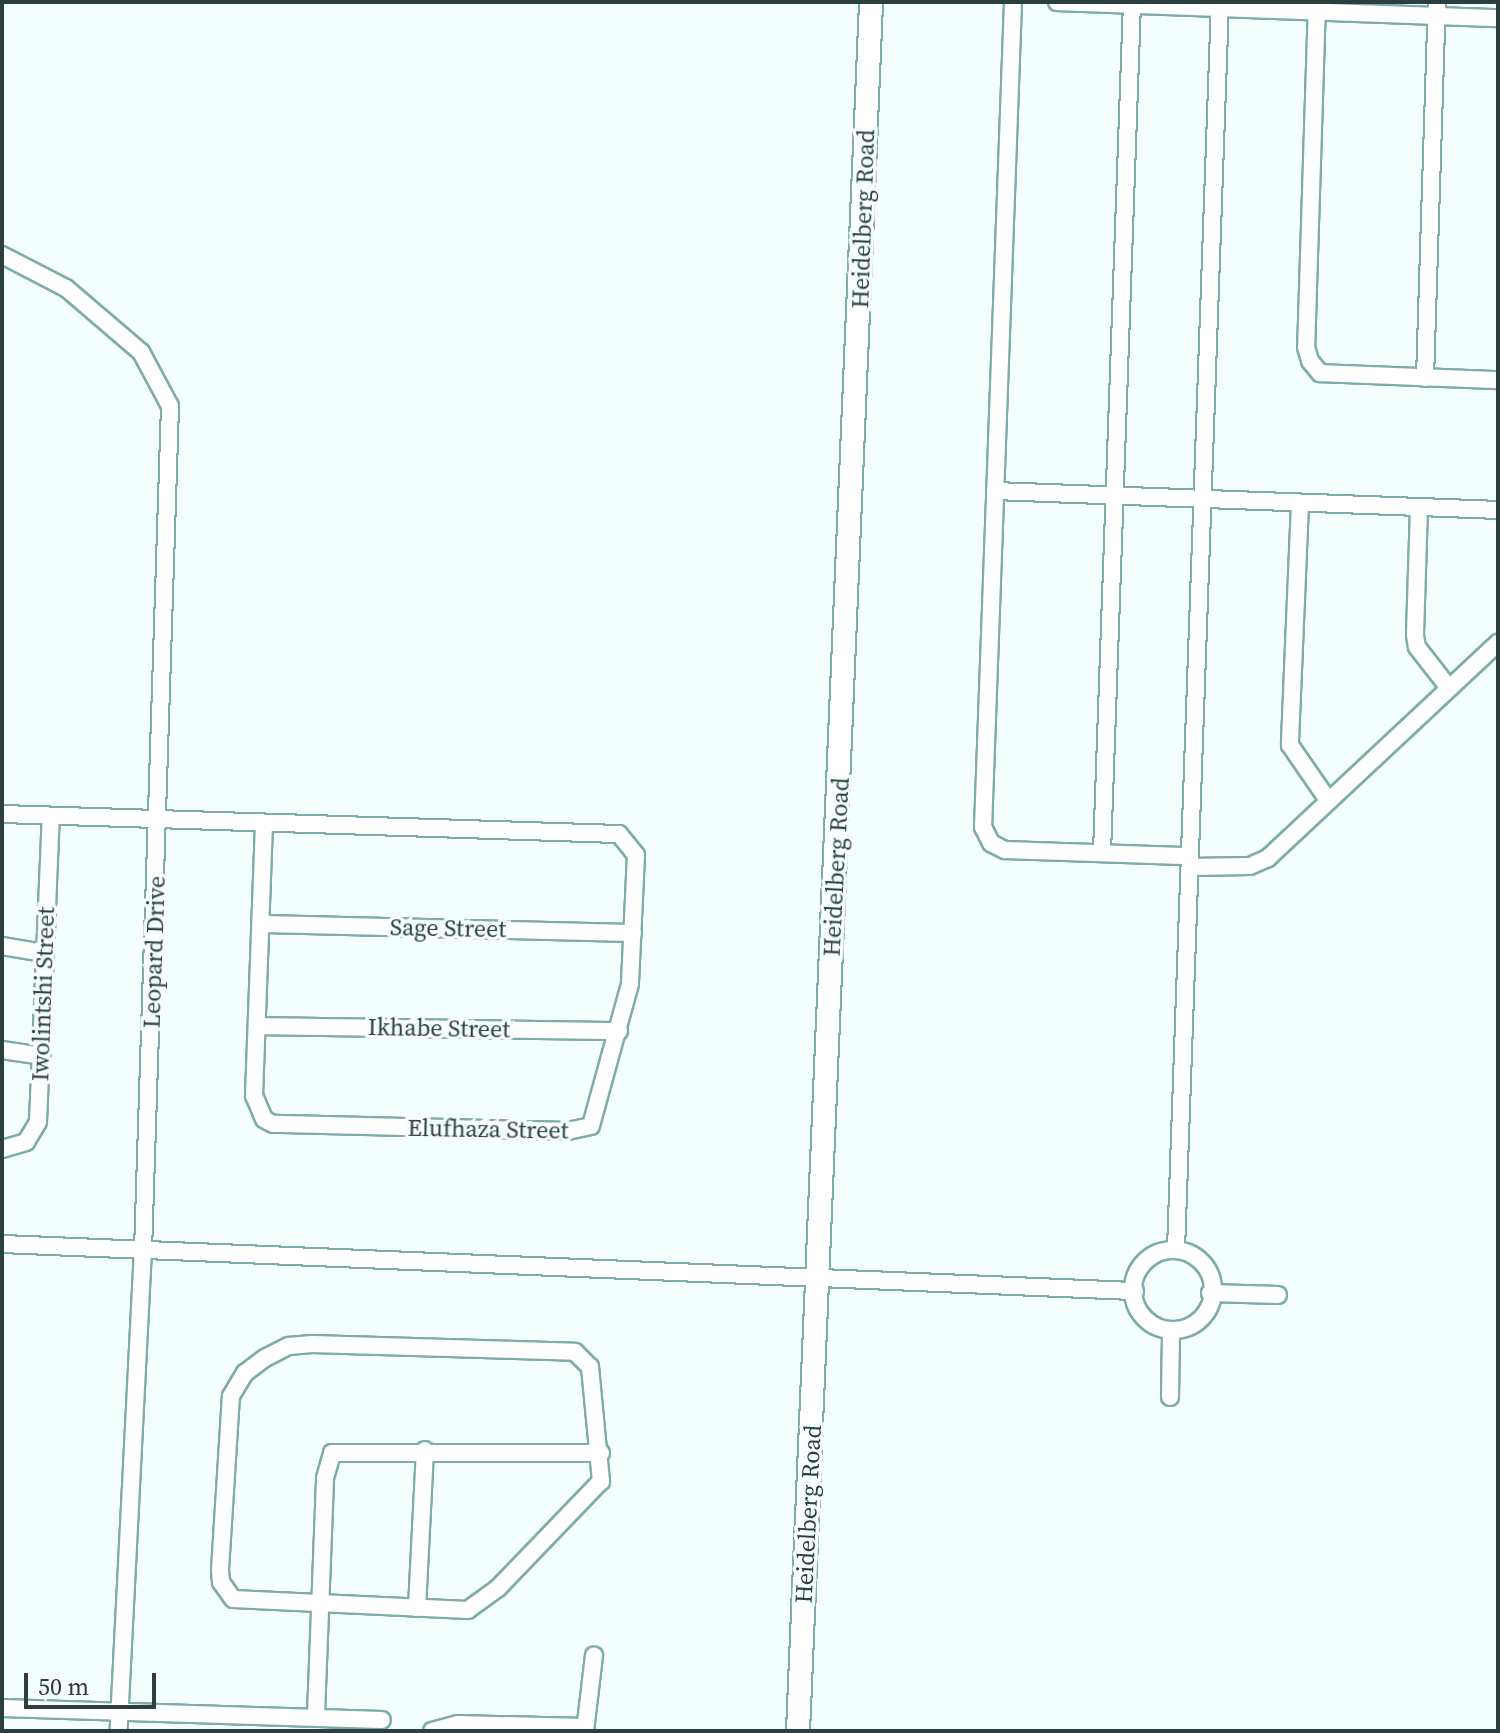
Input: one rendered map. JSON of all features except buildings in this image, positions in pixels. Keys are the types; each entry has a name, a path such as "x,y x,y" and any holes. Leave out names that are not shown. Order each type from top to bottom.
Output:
{"main road":[{"name":"Heidelberg Road","path":"798,1731 871,2"}],"street":[{"path":"1013,2 983,827 991,843 1005,850 1102,853 1250,866 1268,858 1498,643"},
{"path":"1057,2 1437,9 1498,18"},
{"path":"1102,853 1132,4"},
{"path":"1176,1250 1219,5"},
{"path":"1317,7 1306,347 1320,373 1498,380"},
{"path":"1425,378 1437,9"},
{"name":"Leopard Drive","path":"4,260 66,288 141,352 170,406 143,1249 119,1731"},
{"path":"995,491 1498,510"},
{"path":"1300,503 1290,745 1328,800"},
{"path":"1419,507 1417,647 1449,688"},
{"path":"2,814 159,821"},
{"name":"Iwolintshi Street","path":"2,1149 17,1147 33,1136 42,1056 51,817"},
{"name":"Elufhaza Street","path":"159,821 264,823 619,834 636,855 630,984 597,1117 582,1131 273,1124 255,1104 264,823"},
{"name":"Sage Street","path":"262,924 633,933"},
{"path":"2,946 44,953"},
{"name":"Ikhabe Street","path":"259,1026 619,1031"},
{"path":"2,1050 42,1056"},
{"path":"2,1244 818,1281 1135,1291"},
{"path":"1164,1249 1187,1251 1210,1275 1211,1306 1202,1319 1189,1329 1171,1332 1151,1324 1140,1312 1135,1291 1147,1259 1164,1249"},
{"path":"1210,1293 1278,1295"},
{"path":"1170,1397 1171,1332"},
{"path":"312,1344 575,1352 590,1367 601,1453 603,1472 596,1489 489,1596 468,1610 243,1603 221,1582 231,1396 245,1373 277,1351 312,1344"},
{"path":"316,1715 325,1478 332,1453 425,1450 601,1453"},
{"path":"417,1608 425,1450"},
{"path":"432,1731 458,1724 585,1729 594,1656"},
{"path":"2,1708 316,1715 382,1720"}]}
